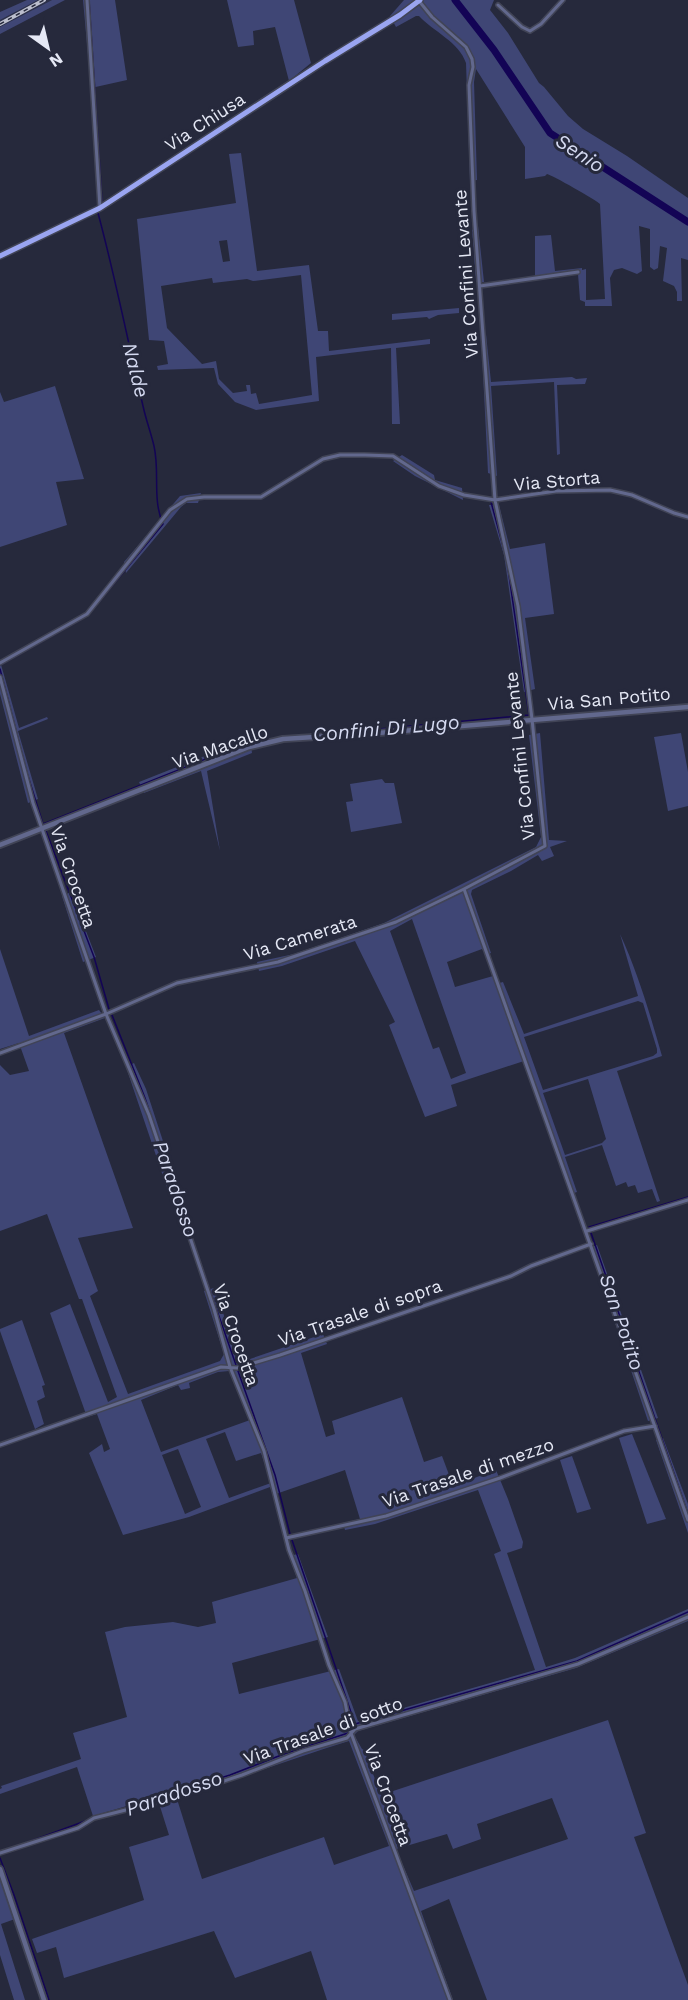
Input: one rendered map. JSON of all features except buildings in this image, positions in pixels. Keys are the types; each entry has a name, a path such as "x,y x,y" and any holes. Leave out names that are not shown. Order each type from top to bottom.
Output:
{"main road":[{"name":"Via Chiusa","path":"0,256 100,208 419,0"}],"street":[{"path":"87,0 100,208"},
{"name":"Via Confini Levante","path":"419,0 432,17 466,47 472,59 473,67 469,85 474,211 495,500 518,606 545,846 464,889"},
{"path":"498,5 522,27 530,31 541,24 563,0"},
{"path":"480,286 578,272"},
{"name":"Via Storta","path":"0,663 87,614 171,510 187,499 261,497 322,459 340,455 393,456 450,491 495,500 556,491 610,490 632,495 688,517"},
{"name":"Via Crocetta","path":"0,677 26,780 42,829 106,1014 149,1115 214,1309 230,1367 250,1413 270,1472 286,1538 329,1665 345,1702 351,1733 450,2000"},
{"name":"Via San Potito","path":"532,719 688,707"},
{"name":"Via Macallo","path":"0,845 249,747 283,739 369,734 532,719"},
{"path":"464,889 688,1520"},
{"name":"Via Camerata","path":"0,1053 106,1014 177,983 278,962 396,922 464,889"},
{"path":"587,1231 688,1200"},
{"name":"Via Trasale di sopra","path":"0,1445 221,1367 237,1368 280,1355 511,1276 531,1266 591,1244"},
{"name":"Via Trasale di mezzo","path":"286,1538 386,1516 500,1478 624,1431 655,1426"},
{"name":"Via Trasale di sotto","path":"0,1853 78,1828 94,1818 173,1798 242,1775 303,1751 347,1738 355,1729 578,1664 688,1617"},
{"path":"0,1869 44,2000"}],"shaded area":[{"path":"27,0 38,0 0,20 0,12"},
{"path":"38,0 52,0 0,27 0,20"},
{"path":"52,0 65,0 0,34 0,27"},
{"path":"83,0 115,0 127,80 91,88"},
{"path":"227,0 294,0 311,63 289,81 275,27 253,31 254,45 238,47"},
{"path":"404,0 494,0 490,10 508,33 539,83 568,116 583,129 688,198 688,260 681,258 682,301 677,301 674,286 663,281 667,248 660,246 658,268 654,270 650,267 650,229 639,226 642,271 637,274 622,268 614,270 610,278 612,306 585,306 585,302 580,300 578,274 530,281 530,277 535,276 535,236 551,235 555,271 586,269 586,300 605,299 600,204 547,174 525,179 525,147 476,69 474,82 477,180 470,181 466,63 452,43 419,16 396,27 390,16"},
{"path":"241,153 257,271 309,265 318,331 328,331 329,351 430,339 430,344 396,348 400,424 392,424 391,348 316,357 319,401 256,410 235,402 218,384 214,368 158,370 157,366 168,364 164,341 149,340 137,219 236,203 229,154","holes":["227,240 230,261 223,262 219,241","301,275 312,395 259,404 256,393 251,394 250,385 246,385 247,391 233,393 219,379 216,361 202,364 167,328 161,286 212,278 213,283"]},
{"path":"478,226 484,282 476,282 472,230"},
{"path":"459,308 459,313 438,315 429,319 427,317 392,320 392,314"},
{"path":"481,333 486,334 491,382 587,378 585,384 557,385 560,454 557,455 554,382 491,386 497,476 488,473"},
{"path":"55,386 84,479 56,482 67,525 0,547 0,392 4,402"},
{"path":"402,455 434,475 435,480 462,488 463,500 415,476 393,461"},
{"path":"201,493 198,503 186,503 181,507 126,573 124,562 180,496"},
{"path":"489,505 499,505 510,549 545,543 554,614 525,618 535,689 524,692 504,555"},
{"path":"0,661 19,728 47,717 48,719 18,731 38,799 28,803 0,694"},
{"path":"540,733 549,840 567,841 550,847 554,856 542,861 538,855 472,890 471,894 491,953 486,955 482,949 447,962 455,987 493,976 496,984 503,982 524,1034 638,996 620,934 638,979 662,1056 617,1071 660,1201 657,1202 652,1189 638,1193 635,1185 628,1187 626,1182 616,1186 602,1145 565,1157 577,1192 571,1194 524,1061 451,1085 457,1106 425,1117 389,1025 395,1022 355,941 282,966 259,971 257,962 294,954 384,923 536,847 541,837 529,735","holes":["412,919 466,1073 451,1079 439,1047 433,1049 390,931","638,1001 643,1003 657,1053 543,1090 524,1037","588,1079 606,1139 602,1143 565,1155 543,1093"]},
{"path":"681,733 688,772 688,806 668,811 654,737"},
{"path":"250,738 252,753 207,771 220,851 201,771 144,793 139,782"},
{"path":"382,779 385,783 394,783 402,823 351,832 346,802 353,801 350,784"},
{"path":"71,892 96,957 83,962 62,896"},
{"path":"0,949 29,1036 99,1010 105,1018 64,1033 133,1228 78,1238 98,1291 90,1296 128,1394 220,1361 224,1354 204,1291 214,1288 241,1362 323,1334 327,1344 301,1353 326,1437 335,1434 332,1421 402,1397 424,1462 442,1456 451,1480 464,1476 466,1481 496,1470 523,1542 522,1548 507,1553 546,1667 575,1658 688,1609 688,1621 576,1668 358,1731 354,1735 364,1750 381,1795 608,1720 646,1833 634,1837 688,1985 688,2000 487,2000 449,1899 421,1911 453,2000 327,2000 311,1951 235,1978 214,1931 64,1978 56,1947 37,1953 32,1939 144,1900 129,1847 169,1835 157,1797 93,1816 77,1767 0,1794 1,1786 81,1759 73,1733 127,1717 105,1632 125,1627 173,1622 198,1627 216,1623 212,1602 297,1578 289,1556 298,1554 328,1637 232,1663 239,1694 339,1669 358,1721 535,1670 494,1554 501,1551 478,1490 375,1524 345,1530 343,1523 360,1519 345,1470 273,1495 270,1487 189,1517 123,1535 89,1453 102,1444 104,1452 110,1449 97,1414 87,1417 50,1313 70,1304 108,1402 117,1397 82,1299 79,1299 47,1214 0,1231 0,1065 10,1075 29,1071 19,1043 0,1049","holes":["229,1371 250,1420 161,1452 141,1400 178,1385 181,1390 190,1388 189,1383 218,1372","225,1432 236,1461 261,1453 271,1483 229,1498 206,1439","178,1449 201,1507 185,1514 162,1455","349,1741 389,1846 334,1865 324,1837 202,1879 177,1799","552,1798 568,1839 414,1891 396,1849 447,1834 453,1849 481,1839 477,1824"]},
{"path":"134,1063 146,1089 177,1184 167,1188 126,1067"},
{"path":"597,1245 658,1418 648,1421 590,1248"},
{"path":"22,1320 45,1385 42,1386 45,1397 37,1401 44,1424 35,1429 0,1331"},
{"path":"632,1434 666,1519 647,1524 619,1438"},
{"path":"663,1438 688,1504 688,1533 656,1440"},
{"path":"572,1456 591,1509 577,1513 560,1460"},
{"path":"2,1880 15,1919 1,1924 25,2000 14,2000 0,1955 0,1881"}],"waterway":[{"name":"Nalde","path":"89,0 101,205"},
{"name":"Senio","path":"455,0 494,50 550,133 688,222"},
{"name":"Nalde","path":"89,614 163,524 158,505 154,446 98,213"},
{"name":"Confini Di Lugo","path":"336,733 529,715 507,561 491,502"},
{"name":"Nalde","path":"0,665 80,620"},
{"name":"Paradosso","path":"0,669 43,824"},
{"name":"Confini Di Lugo","path":"43,824 211,757 258,741 329,734"},
{"name":"Paradosso","path":"46,831 94,957 109,1009"},
{"name":"Paradosso","path":"112,1015 159,1140"},
{"name":"San Potito","path":"688,1197 589,1227 688,1514"},
{"name":"Paradosso","path":"182,1210 236,1365"},
{"name":"Paradosso","path":"238,1371 275,1475 290,1534"},
{"name":"Paradosso","path":"292,1540 355,1724 353,1727"},
{"name":"San Potito","path":"355,1724 577,1661 688,1612"},
{"name":"Paradosso","path":"116,1811 230,1775 348,1733"},
{"name":"Paradosso","path":"20,1845 88,1820"},
{"path":"0,1858 49,2000"}],"railway":[{"path":"0,24 44,0"}]}
